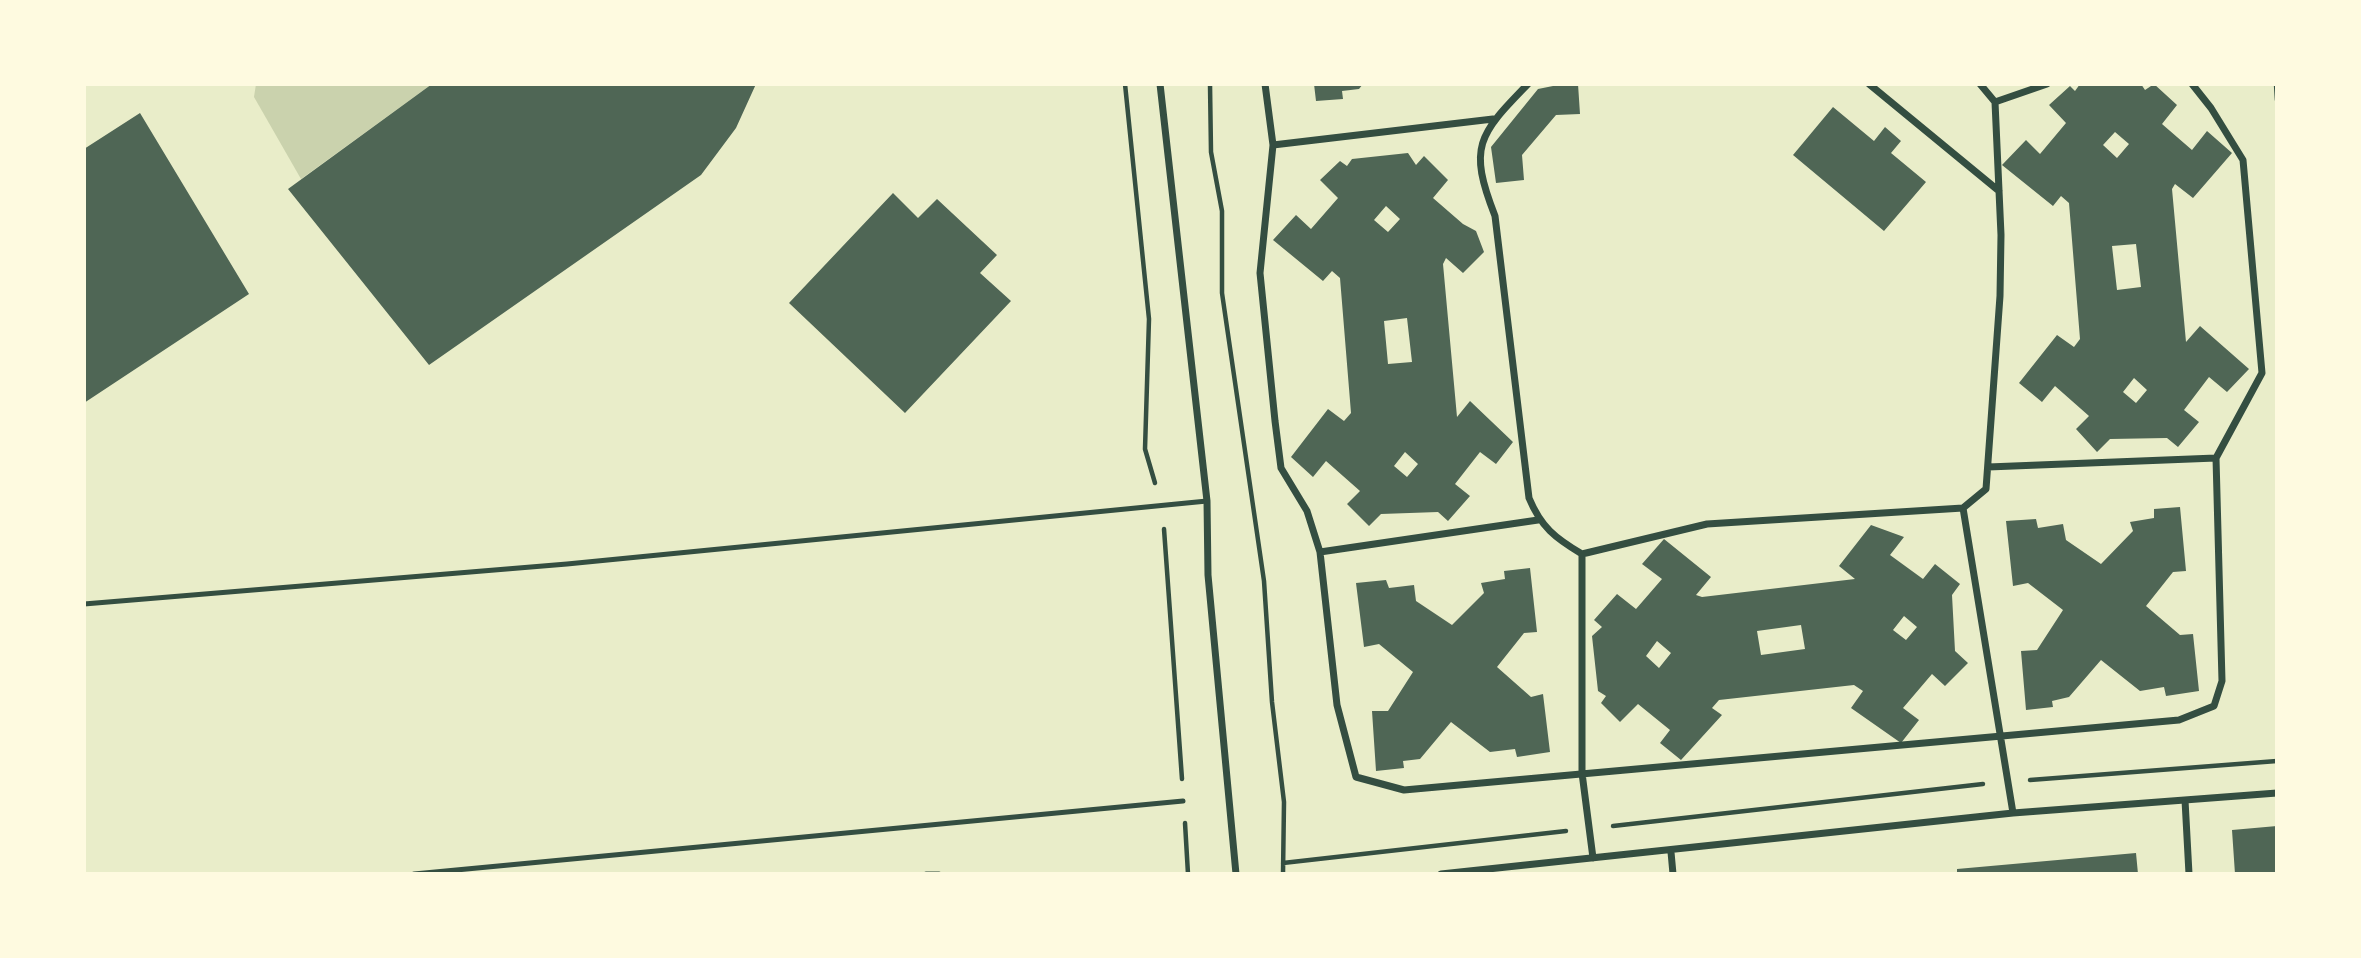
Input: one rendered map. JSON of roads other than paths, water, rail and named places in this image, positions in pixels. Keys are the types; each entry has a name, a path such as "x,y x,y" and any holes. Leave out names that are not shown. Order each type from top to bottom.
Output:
{"street":[{"path":"1160,84 1207,501 1208,575 1236,874"},
{"path":"1265,84 1273,145 1260,273 1281,468 1307,511 1320,552 1337,705 1356,776 1404,790 2179,720 2214,706 2222,681 2216,458 2262,373 2243,160 2211,108 2192,84"},
{"path":"1528,84 1493,119 1480,144 1480,177 1495,216 1529,498 1538,520 1560,541 1582,554 1707,524 1964,508 1986,489 2000,296 1999,191 1995,102 1980,84"},
{"path":"1869,84 1999,191"},
{"path":"1995,102 2047,84"},
{"path":"1273,145 1493,119"},
{"path":"1987,467 2216,458"},
{"path":"1964,508 2014,813"},
{"path":"1320,552 1538,520"},
{"path":"1582,554 1582,774 1592,858"},
{"path":"1441,874 1671,852 2014,813 2277,793"},
{"path":"2185,800 2189,874"},
{"path":"1671,852 1673,874"}],"lane":[{"path":"84,604 567,564 1207,501"},
{"path":"414,874 1184,802"},
{"path":"926,874 939,874"}]}
